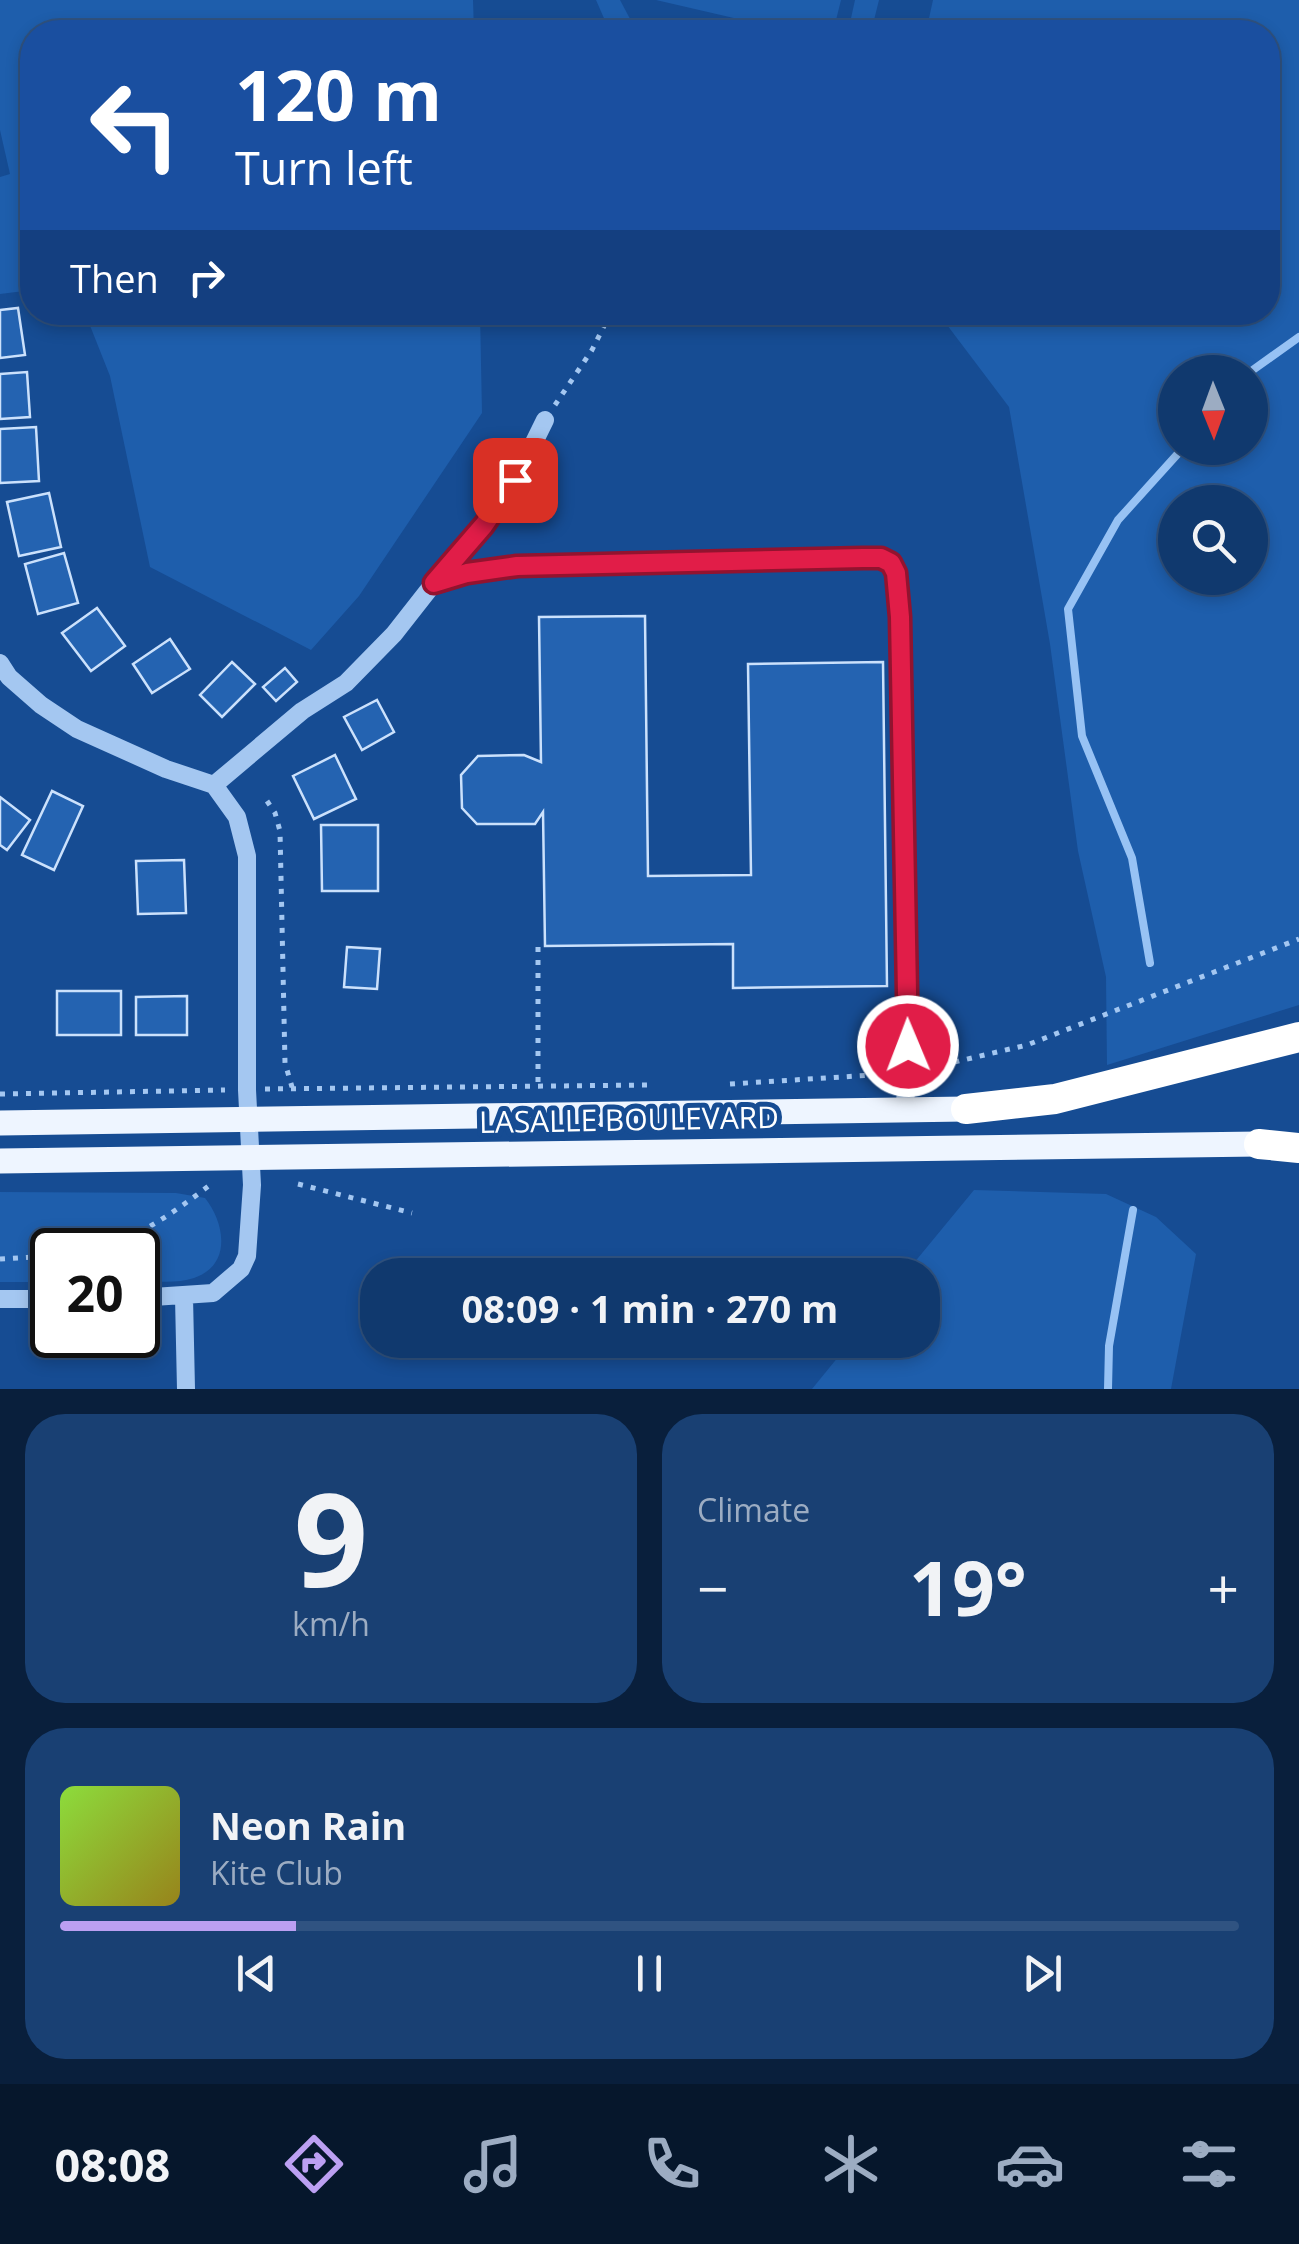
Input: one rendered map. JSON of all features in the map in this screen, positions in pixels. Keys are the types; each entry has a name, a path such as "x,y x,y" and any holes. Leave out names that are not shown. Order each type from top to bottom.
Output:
{"highway":[{"path":"966,1110 1055,1100 1299,1037"},
{"path":"1259,1144 1299,1148"}],"main road":[{"name":"LASALLE BOULEVARD","path":"0,1123 966,1110"},
{"name":"LASALLE BOULEVARD","path":"0,1160 1259,1144"}],"street":[{"path":"214,785 302,712 346,683 394,634 484,525 515,480 545,420"},
{"path":"434,583 467,573 517,566 863,558 881,558 891,563 896,573 900,617 908,1073 904,1111"},
{"path":"0,663 41,706 78,730 166,769 214,785 237,817 247,856 252,1158 249,1242 241,1269 213,1293 160,1298"},
{"path":"184,1297 186,1389"},
{"path":"0,1299 30,1299"}],"path":[{"path":"545,420 604,325"},
{"path":"266,801 275,813 280,831 285,1062 292,1088 290,1118"},
{"path":"719,1085 908,1073 1027,1045 1299,939"},
{"path":"538,947 538,1084"},
{"path":"0,1094 651,1085"},
{"path":"287,1156 296,1184"},
{"path":"191,1186 296,1184 412,1213"},
{"path":"146,1228 210,1185"},
{"path":"0,1259 30,1257"}],"shaded area":[{"path":"0,0 473,0 474,20 20,20 20,292 0,294 0,177 10,174 0,130"},
{"path":"596,0 620,0 631,20 605,20"},
{"path":"656,0 841,0 836,20 742,20"},
{"path":"855,0 879,0 874,20 851,20"},
{"path":"933,0 1299,0 1299,1005 1107,1065 1106,977 1078,851 1050,644 1009,407 947,325 1280,325 1280,20 929,20"},
{"path":"90,325 480,325 482,413 359,596 311,650 150,567 110,376"},
{"path":"974,1190 1106,1194 1156,1217 1196,1254 1171,1389 812,1389 837,1358 940,1358 940,1258 918,1258"},
{"path":"0,1192 176,1193 205,1198 217,1219 219,1254 215,1264 194,1278 160,1282 160,1228 30,1228 30,1282 0,1282"}],"building":[{"path":"18,308 25,355 0,358 0,310"},
{"path":"27,372 30,417 0,419 0,374"},
{"path":"36,427 39,481 0,483 0,429"},
{"path":"49,493 61,547 19,556 7,502"},
{"path":"64,553 78,603 38,614 25,564"},
{"path":"97,608 125,646 91,671 62,633"},
{"path":"645,616 648,876 751,875 748,664 883,662 887,986 733,988 733,944 545,946 543,812 535,824 477,824 462,808 461,775 478,756 524,755 541,762 539,617"},
{"path":"170,639 190,669 152,693 133,664"},
{"path":"232,662 255,684 222,717 200,695"},
{"path":"285,668 297,682 276,701 263,687"},
{"path":"377,700 394,732 362,750 344,717"},
{"path":"335,755 356,799 314,819 293,776"},
{"path":"52,791 83,806 54,870 22,855"},
{"path":"0,797 30,820 7,850 0,845"},
{"path":"321,825 378,825 378,891 322,891"},
{"path":"184,860 186,913 138,914 136,861"},
{"path":"347,947 380,949 377,989 344,987"},
{"path":"57,991 121,991 121,1035 57,1035"},
{"path":"187,996 187,1035 136,1035 136,997"}],"waterway":[{"path":"1268,359 1299,337"},
{"path":"1150,963 1132,858 1082,736 1068,609 1118,520 1168,465"},
{"path":"1108,1389 1109,1346 1133,1210"}],"route":[{"path":"515,480 484,525 434,583 467,573 517,566 863,558 881,558 891,563 896,573 900,617 908,1046"}]}
